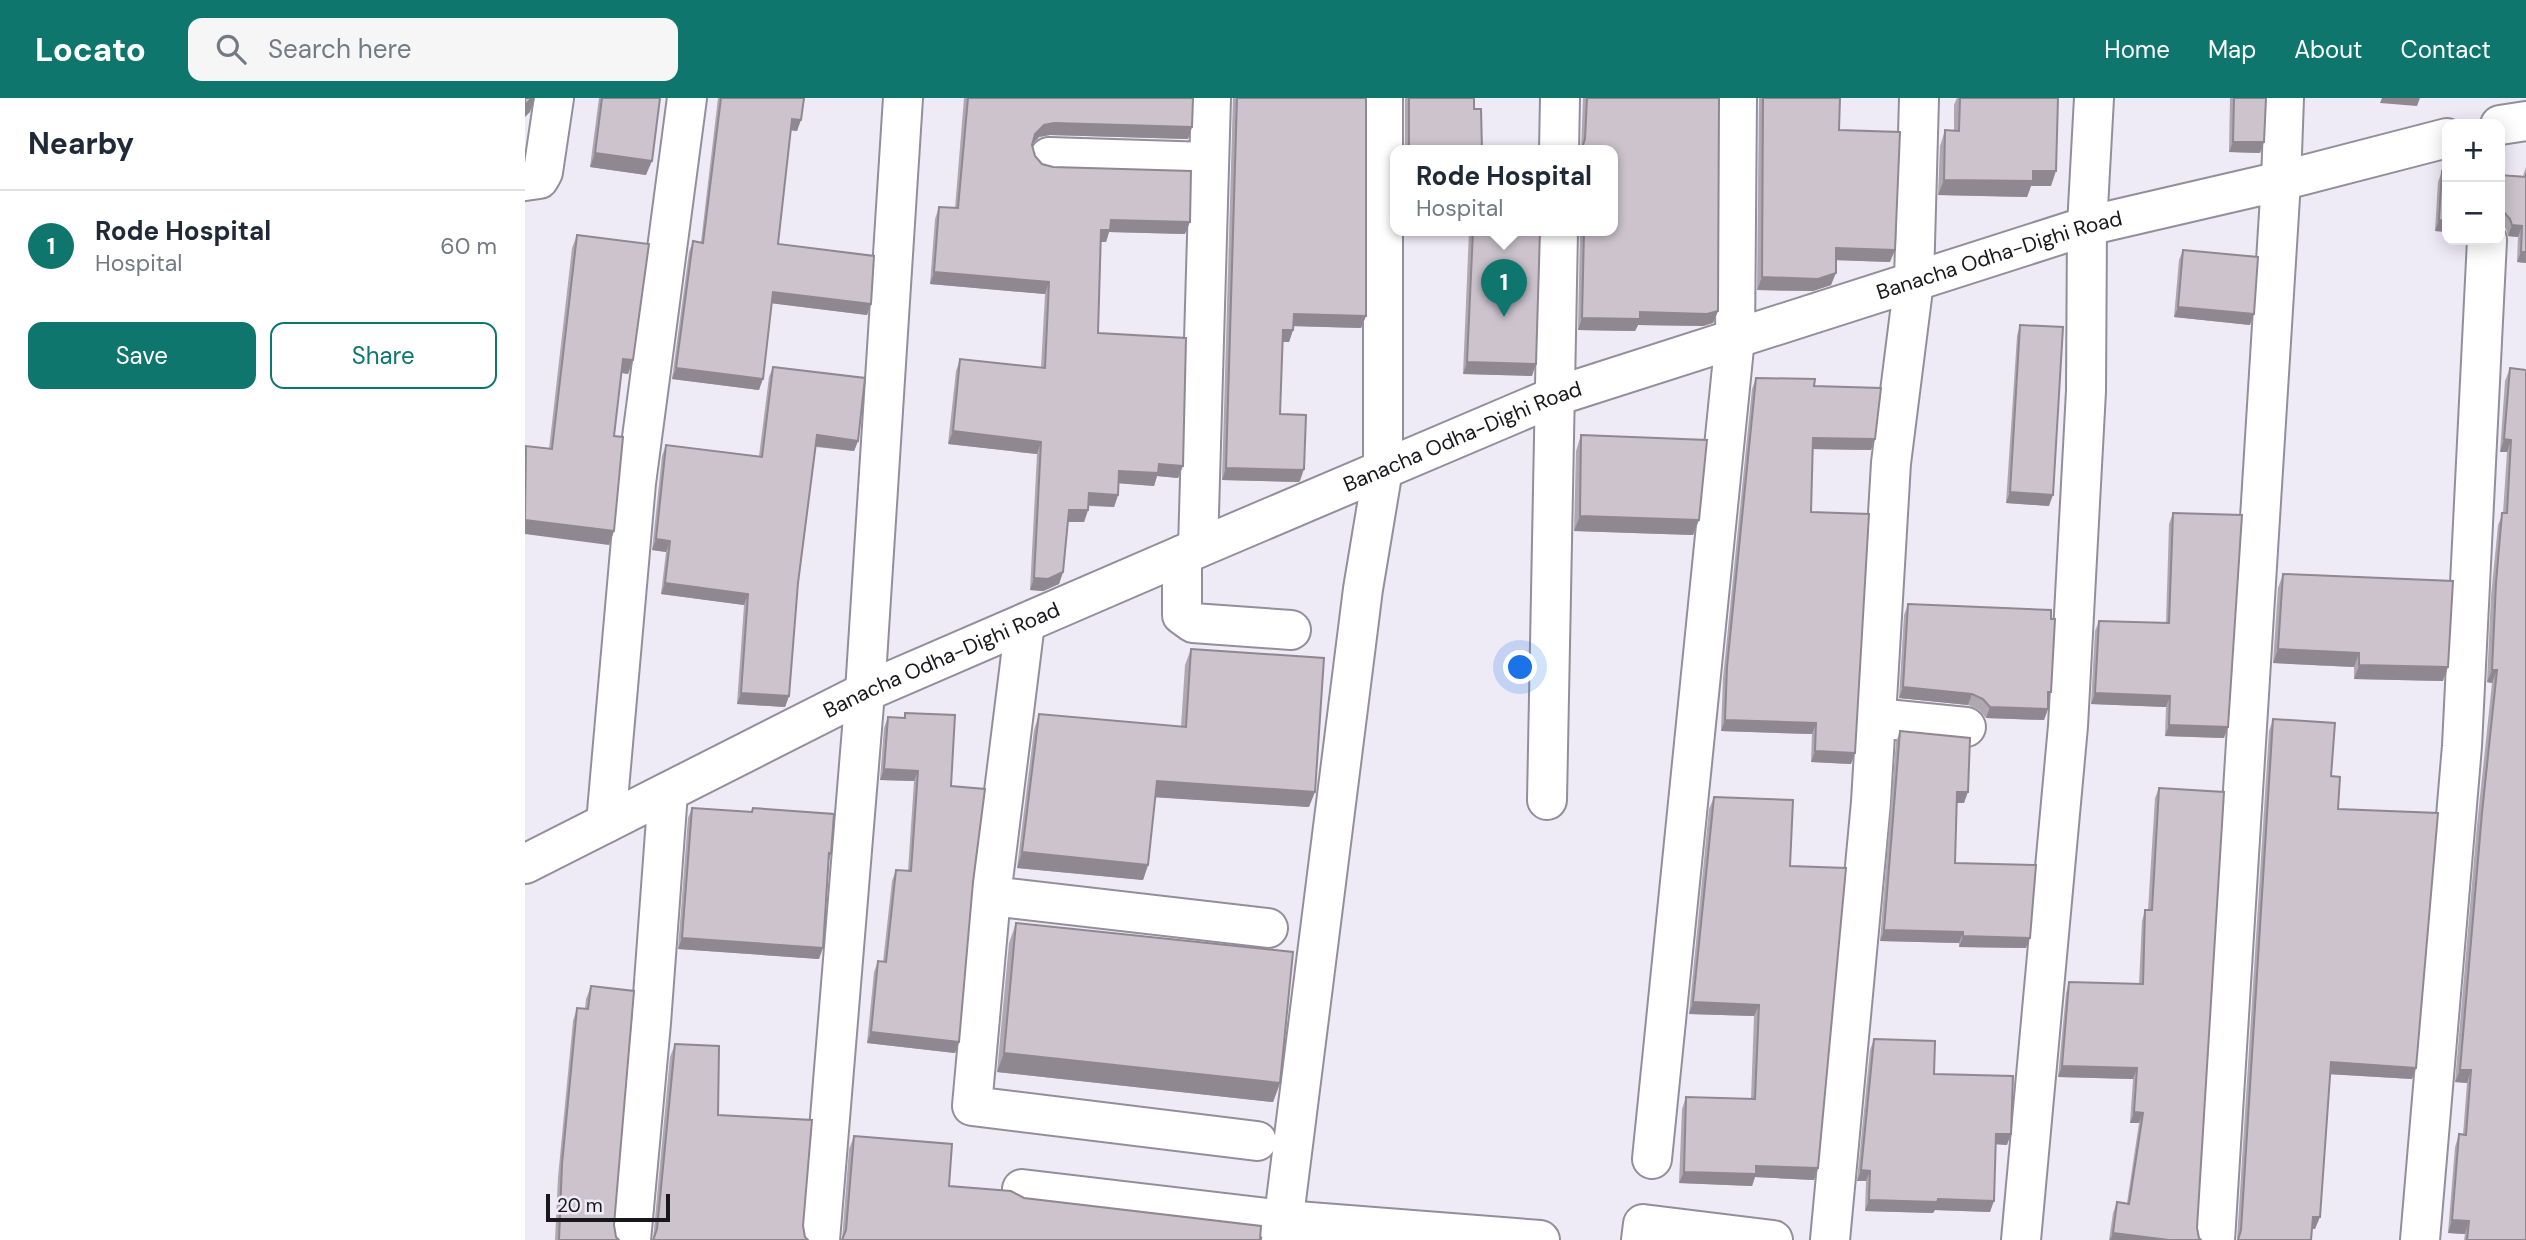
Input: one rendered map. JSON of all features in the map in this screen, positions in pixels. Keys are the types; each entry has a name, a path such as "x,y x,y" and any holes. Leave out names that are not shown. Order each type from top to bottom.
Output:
{"street":[{"path":"525,181 539,180 543,172 554,98"},
{"path":"606,823 636,483 687,98"},
{"path":"820,1240 865,692 903,98"},
{"path":"1211,98 1190,551 1182,615 1193,623 1291,630"},
{"path":"1283,1230 1363,589 1383,469 1383,98"},
{"path":"1559,145 1560,98"},
{"path":"1652,1159 1735,338 1737,98"},
{"path":"1830,1240 1871,802 1891,463 1914,281 1919,98"},
{"path":"2021,1240 2068,726 2086,391 2087,226 2094,98"},
{"path":"2215,1240 2284,98"},
{"path":"2493,98 2493,119"},
{"path":"2505,124 2526,121"},
{"name":"Banacha Odha-Dighi Road","path":"525,864 865,692 1556,396 2087,226 2281,181 2442,139"},
{"path":"1049,157 1209,162"},
{"path":"1547,800 1558,236"},
{"path":"2420,1240 2462,746 2487,245"},
{"path":"1025,623 991,897 972,1106 1257,1141"},
{"path":"1876,718 1966,727"},
{"path":"631,1240 668,792"},
{"path":"991,897 1268,929"},
{"path":"1022,1189 1283,1230 1540,1240"},
{"path":"1641,1240 1643,1224 1773,1240"}],"building":[{"path":"602,98 660,98 652,161 595,153"},
{"path":"721,98 804,98 801,120 792,119 778,244 874,256 871,304 773,292 763,379 676,368 693,241 703,243"},
{"path":"968,98 1193,98 1192,127 1054,123 1044,125 1035,134 1032,145 1035,156 1042,164 1053,167 1191,171 1190,222 1111,220 1110,230 1101,230 1098,333 1186,338 1183,466 1159,464 1158,473 1119,471 1118,495 1089,493 1088,510 1069,510 1063,572 1048,579 1034,578 1041,442 953,431 960,359 1045,368 1049,282 934,272 939,207 958,208"},
{"path":"1237,98 1366,98 1366,316 1294,314 1293,330 1283,330 1280,414 1306,415 1302,470 1226,468"},
{"path":"1409,98 1474,98 1474,109 1481,109 1482,145 1409,145"},
{"path":"1587,98 1719,98 1718,311 1707,314 1640,312 1640,319 1582,318 1584,236 1618,236 1618,145 1583,145"},
{"path":"1763,98 1840,98 1839,130 1900,132 1895,250 1836,248 1836,273 1818,279 1762,277"},
{"path":"1960,98 2058,98 2056,171 2033,171 2033,181 1944,180 1945,130 1959,131"},
{"path":"2234,98 2266,98 2264,142 2233,142"},
{"path":"2442,171 2442,220 2439,220"},
{"path":"2505,175 2526,177 2526,252 2521,252 2522,226 2512,225 2505,213"},
{"path":"577,235 649,244 633,360 623,359 614,436 623,437 614,531 525,520 526,446 552,449"},
{"path":"1473,236 1540,236 1536,364 1467,362"},
{"path":"2183,250 2258,257 2254,314 2178,307"},
{"path":"2020,325 2063,327 2053,495 2010,492"},
{"path":"773,367 865,378 858,441 817,435 798,583 789,696 741,693 748,594 665,583 670,541 656,539 666,445 762,457"},
{"path":"2510,368 2526,370 2526,1240 2467,1240 2469,1221 2452,1220 2459,1134 2466,1135 2471,1070 2460,1070 2497,670 2492,670 2502,513 2507,513 2511,440 2504,439"},
{"path":"1756,378 1815,379 1814,386 1881,388 1875,439 1813,438 1811,512 1869,514 1855,753 1815,751 1816,723 1725,720 1727,667"},
{"path":"1581,435 1707,440 1699,520 1580,516"},
{"path":"2173,513 2242,515 2228,727 2169,725 2170,696 2095,693 2099,621 2169,623"},
{"path":"2283,574 2453,581 2448,667 2359,665 2359,653 2278,649"},
{"path":"1908,604 2051,610 2051,619 2055,619 2048,709 1990,707 1983,699 1972,694 1903,687"},
{"path":"1191,649 1324,658 1315,792 1157,781 1148,865 1022,852 1039,714 1186,727"},
{"path":"905,713 955,715 951,786 985,789 973,882 959,1042 871,1032 878,961 886,962 896,870 911,871 918,771 884,769 888,717 905,718"},
{"path":"2273,719 2335,723 2331,776 2340,777 2338,809 2438,813 2416,1068 2331,1062 2320,1217 2313,1217 2311,1240 2238,1240 2241,1230"},
{"path":"1900,731 1970,738 1968,792 1957,792 1955,863 2036,865 2030,938 1963,936 1963,932 1884,930"},
{"path":"2159,788 2224,792 2197,1228 2201,1240 2169,1240 2113,1233 2117,1202 2129,1204 2143,1113 2134,1112 2137,1068 2062,1066 2069,982 2143,984 2145,910 2152,910"},
{"path":"1714,797 1793,800 1790,866 1846,868 1818,1168 1756,1166 1756,1174 1684,1172 1686,1097 1755,1099 1759,1005 1693,1002"},
{"path":"692,808 752,812 753,808 834,814 823,948 682,938"},
{"path":"1016,923 1293,952 1280,1083 1004,1053"},
{"path":"591,986 634,991 614,1225 619,1240 559,1240 562,1164 577,1008 588,1009"},
{"path":"1874,1039 1935,1041 1934,1074 2013,1076 2011,1134 1996,1134 1994,1201 1869,1200 1870,1171 1861,1170"},
{"path":"675,1044 719,1046 718,1115 812,1120 803,1226 808,1240 653,1240 657,1229"},
{"path":"854,1136 952,1144 949,1186 1011,1191 1024,1198 1261,1226 1260,1240 842,1240 846,1230"}],"place":[{"name":"Rode Hospital","path":"1504,317"}]}
